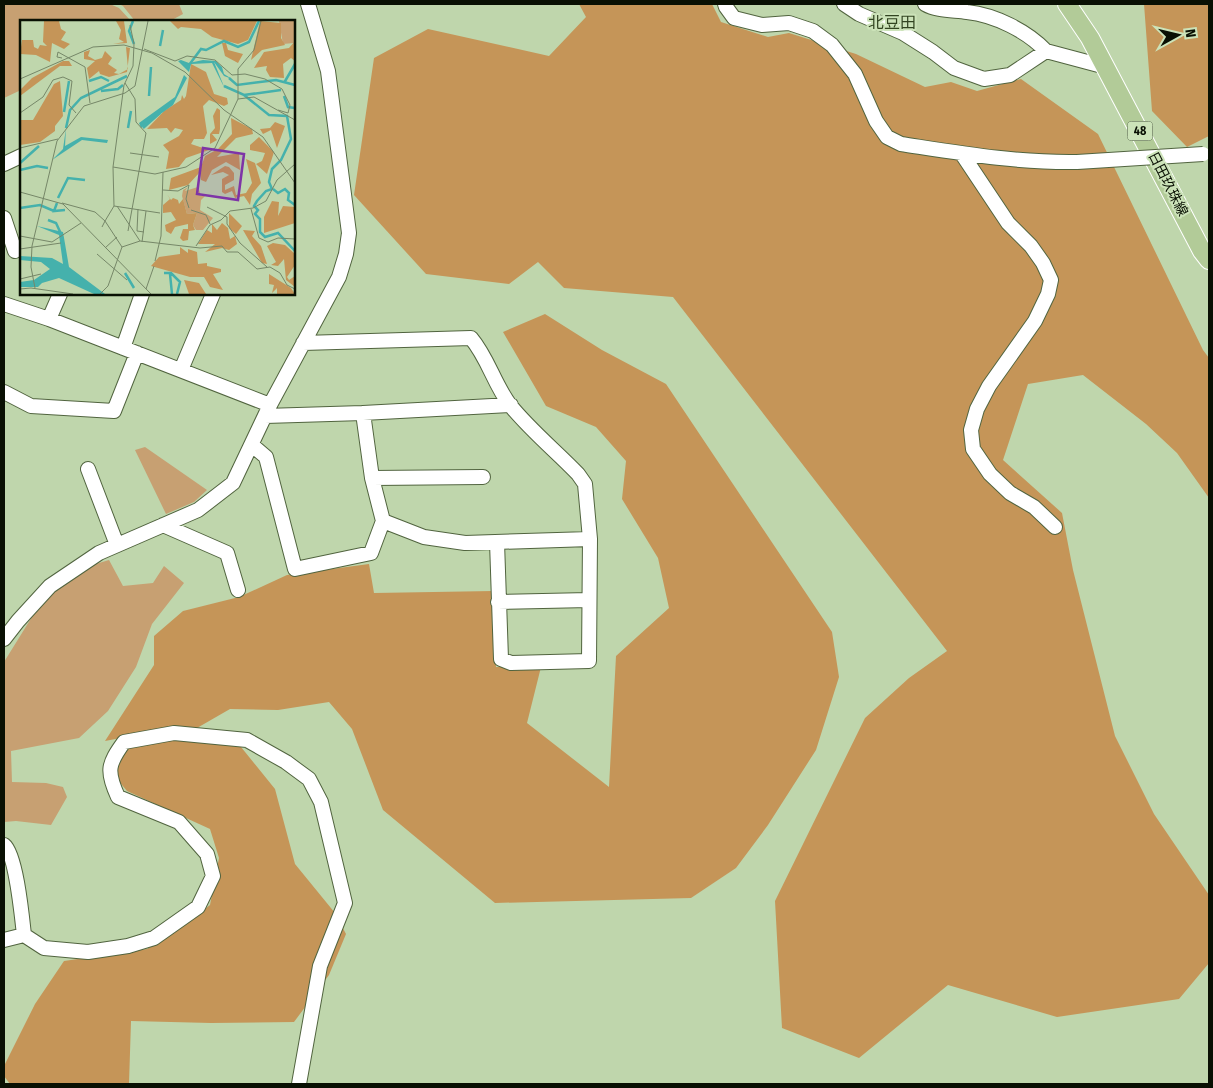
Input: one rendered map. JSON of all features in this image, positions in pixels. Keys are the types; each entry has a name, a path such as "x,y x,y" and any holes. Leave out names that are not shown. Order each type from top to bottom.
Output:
{"main road":[{"name":"日田玖珠線","path":"1067,4 1090,38 1202,251 1209,260"}],"street":[{"path":"4,639 50,586 99,553 198,510 233,483 268,411 339,277 346,254 349,233 328,72 308,4"},
{"path":"725,4 734,18 762,25 789,23 813,31 832,45 855,74 876,121 888,137 901,144 999,159 1050,162 1077,162 1206,153"},
{"path":"844,4 859,14 903,33 954,68 984,79 1010,75 1046,52"},
{"path":"925,4 941,9 968,12 999,19 1037,42 1046,52 1106,67"},
{"path":"962,154 1008,223 1031,246 1043,263 1051,280 1048,294 1035,321 989,386 976,409 971,430 973,450 990,474 1010,493 1034,507 1055,527"},
{"path":"4,164 20,156"},
{"path":"4,218 13,252"},
{"path":"49,319 60,295"},
{"path":"123,348 142,295"},
{"path":"180,370 213,295"},
{"path":"4,304 49,319 180,370 268,411 364,413 510,405"},
{"path":"303,343 471,338 478,347 510,405 578,474 585,484 590,539 589,661 510,663 501,659 496,542"},
{"path":"4,392 31,406 114,411 138,353"},
{"path":"252,445 266,457 295,569 371,553 384,521 372,478 364,413"},
{"path":"88,469 117,545"},
{"path":"372,478 483,477"},
{"path":"384,521 424,537 449,542 590,539"},
{"path":"163,526 226,553 238,590"},
{"path":"498,602 589,600"},
{"path":"4,940 24,935 44,948 88,952 104,950 128,946 154,938 198,908 213,876 207,854 179,822 118,797 110,780 112,759 124,742 174,733 247,740 286,762 309,779 321,802 345,903 320,966 300,1084"},
{"path":"4,845 7,847 13,862 24,935"}],"shaded area":[{"path":"4,4 110,4 119,8 130,20 20,20 20,90 4,98"},
{"path":"119,4 179,4 183,14 172,20 134,20 123,6"},
{"path":"579,4 712,4 721,22 768,37 789,33 856,54 925,87 951,82 977,91 1021,79 1098,134 1203,350 1209,358 1209,498 1177,453 1146,424 1083,375 1028,384 1003,460 1062,513 1073,570 1115,736 1154,814 1209,895 1209,963 1179,999 1057,1017 948,985 859,1058 782,1028 775,901 865,718 909,678 947,651 673,297 564,288 538,262 509,284 426,274 354,195 374,58 428,29 549,56 586,17"},
{"path":"1144,4 1209,4 1209,136 1187,147 1152,111"},
{"path":"545,314 602,350 666,384 832,632 839,677 816,750 768,825 736,868 691,898 495,903 383,810 352,729 329,702 278,710 230,709 197,728 157,731 105,741 154,665 154,636 183,611 239,597 287,575 369,564 374,593 493,591 496,667 541,667 527,723 609,787 616,656 669,608 658,558 622,499 626,461 596,427 546,406 503,332"},
{"path":"145,447 207,490 194,502 166,514 135,450"},
{"path":"109,560 123,586 153,583 164,566 184,583 152,624 136,667 108,711 79,738 11,751 12,782 46,783 63,787 67,797 51,825 16,821 4,822 4,662 40,604 52,592 89,566"},
{"path":"173,739 241,747 275,789 295,864 335,913 346,934 329,975 294,1022 211,1023 131,1021 129,1084 10,1084 4,1076 4,1066 35,1004 64,961 147,949 210,905 219,858 210,829 127,791 117,779 118,762 126,747"}],"district":[{"name":"北豆田","path":"892,22"}]}
